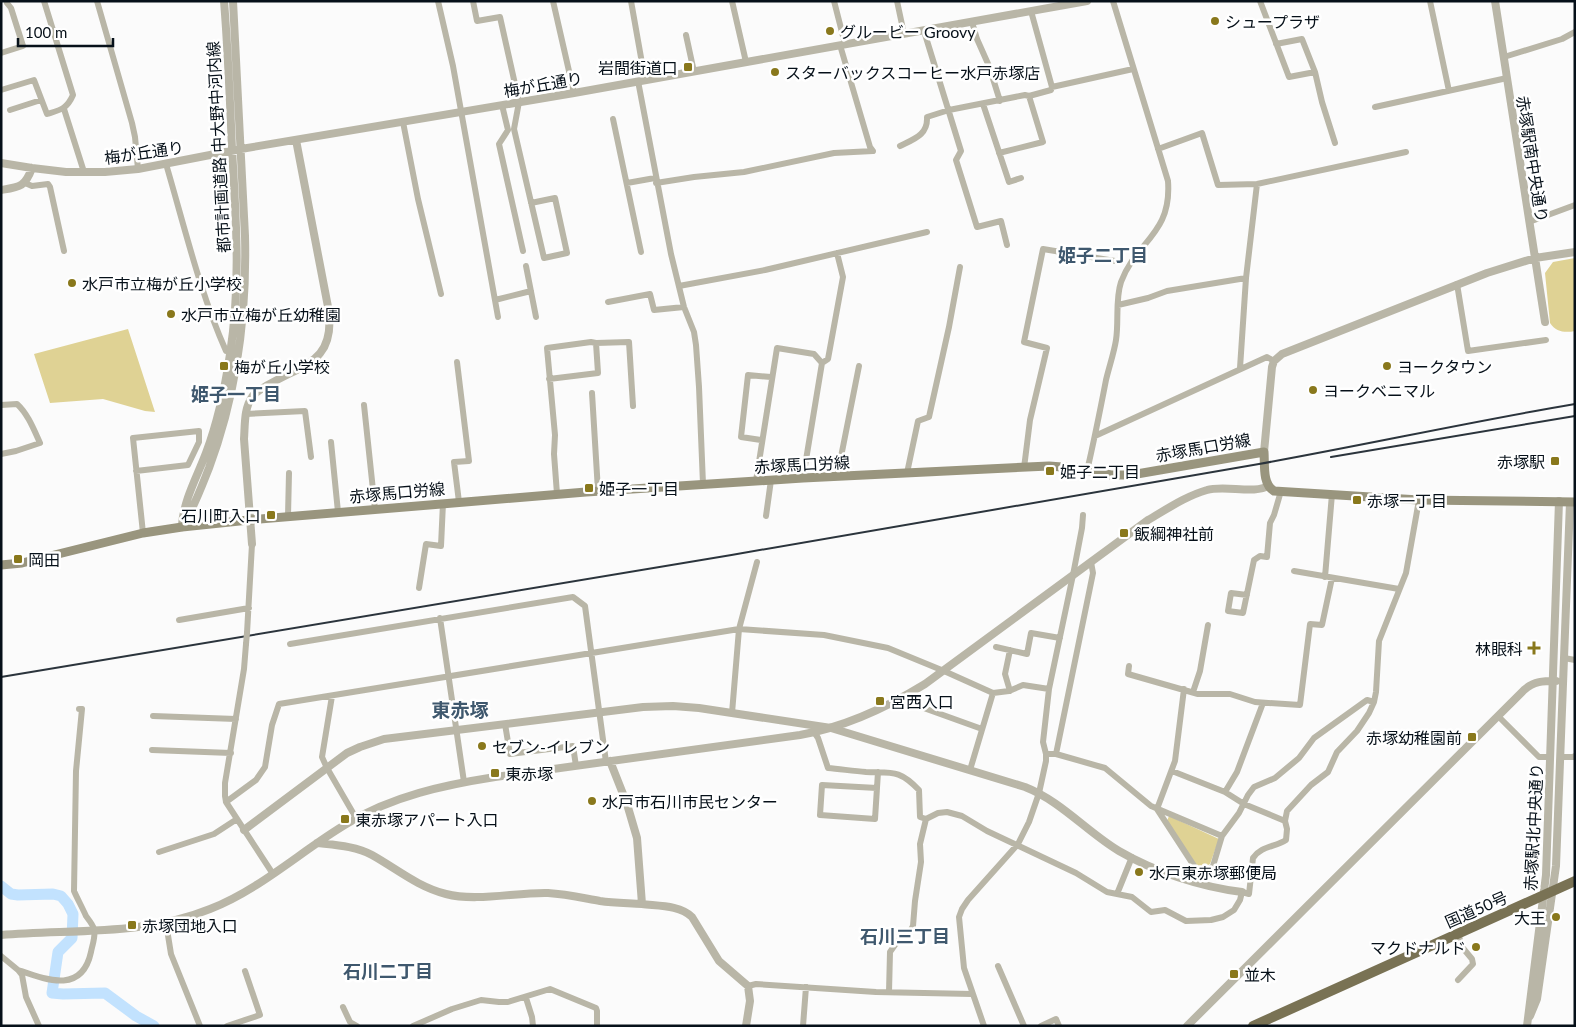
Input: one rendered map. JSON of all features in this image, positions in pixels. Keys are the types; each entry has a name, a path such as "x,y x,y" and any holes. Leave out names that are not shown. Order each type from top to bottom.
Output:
{"highway":[{"name":"国道50号","path":"1253,1026 1575,880"}],"main road":[{"name":"赤塚馬口労線","path":"1,565 22,563 143,533 182,527 443,503 703,484 1055,466 1111,475 1131,475 1264,452 1268,486"},
{"path":"1268,486 1274,491 1420,500 1572,502"}],"street":[{"path":"1,90 34,80 47,114 64,109 71,101 73,95 44,1"},
{"name":"都市計画道路 中大野中河内線","path":"182,527 194,505 220,437 232,391 243,321 246,265 224,1"},
{"name":"都市計画道路 中大野中河内線","path":"182,527 186,501 206,452 219,412 231,351 238,265 233,1"},
{"path":"438,1 461,112 498,317"},
{"path":"473,1 477,21 500,17 519,102 514,129 544,258 567,252 555,198 532,203"},
{"path":"553,1 574,93"},
{"path":"631,1 656,180 684,307 694,332 696,345 703,484"},
{"path":"732,1 746,62"},
{"path":"627,183 744,172 834,153 872,151 849,80 834,1"},
{"path":"897,1 904,34"},
{"name":"梅が丘通り","path":"1,163 32,168 84,172 138,169 1087,1"},
{"path":"1087,470 1096,436 1104,388 1116,337 1119,291 1127,270 1158,228 1167,209 1168,181 1113,1"},
{"path":"1260,1 1289,77 1315,72"},
{"path":"1430,1 1449,90"},
{"name":"赤塚駅南中央通り","path":"1495,1 1545,322"},
{"path":"100,2 132,123 138,169"},
{"path":"1,53 23,46 11,8 7,3"},
{"path":"1031,11 1052,87"},
{"path":"972,22 1000,100"},
{"path":"924,31 962,151 956,160 977,228 1001,221 1008,245"},
{"path":"1504,57 1562,39 1575,32"},
{"path":"686,35 694,72"},
{"path":"1276,44 1302,39 1315,72 1335,143"},
{"path":"900,146 915,139 924,132 927,122 926,117 949,110 1025,95 1029,96 1051,90 1052,87 1133,69"},
{"path":"1375,107 1507,78"},
{"path":"999,153 1043,142 1029,96"},
{"path":"10,110 41,100"},
{"path":"984,104 1008,182 1021,178"},
{"path":"502,105 508,130 499,144 523,251"},
{"path":"64,109 84,172"},
{"path":"613,119 641,252"},
{"path":"404,122 418,199 442,294"},
{"path":"1158,149 1202,133 1218,185 1257,184 1406,152"},
{"path":"273,874 226,802 224,790 248,632 252,544 244,438 246,414 252,396 256,392 306,366 320,356 330,329 329,312 296,140"},
{"path":"166,164 214,322 226,350 239,352"},
{"path":"1,190 25,183 32,168"},
{"path":"25,183 32,186 48,184 50,187 64,251"},
{"path":"1240,368 1246,278 1257,184"},
{"path":"1529,222 1575,205"},
{"path":"679,286 765,270 927,232"},
{"path":"1024,468 1030,420 1047,348 1024,342 1043,249 1121,262"},
{"path":"1264,452 1270,373 1274,361 1282,354 1457,284 1535,258 1575,252"},
{"path":"803,478 822,363 828,359 844,277 837,253"},
{"path":"526,266 536,317"},
{"path":"908,473 918,421 929,417 960,267"},
{"path":"1118,305 1148,298 1167,291 1246,278"},
{"path":"1457,284 1468,351 1546,340"},
{"path":"495,300 531,291"},
{"path":"608,302 650,294 654,310 684,307"},
{"path":"557,494 547,348 591,342 629,342 633,406"},
{"path":"549,379 598,372 596,343"},
{"path":"756,481 777,348 814,354 822,363"},
{"path":"1096,436 1240,368 1267,357 1274,361"},
{"path":"457,362 469,461 454,462 459,502"},
{"path":"837,477 859,366"},
{"path":"762,440 741,437 748,374 771,377"},
{"path":"592,393 598,491"},
{"path":"1,404 19,405 40,443 1,454"},
{"path":"364,405 375,509"},
{"path":"246,414 305,411 311,457"},
{"path":"136,471 188,465 199,442 199,430 133,438 136,471 143,533"},
{"path":"331,442 338,512"},
{"path":"288,473 288,516"},
{"path":"766,516 771,480"},
{"path":"1,934 140,928 193,916 222,904 257,885 356,818 420,792 464,782 831,728 874,712 925,684 1148,520 1175,505 1200,492 1215,488 1256,489 1268,486"},
{"path":"1246,594 1254,560 1260,556 1267,557 1270,524 1281,491"},
{"path":"1129,666 1128,674 1184,688 1198,694 1230,694 1263,703 1300,705 1310,624 1322,625 1328,577 1332,494"},
{"path":"244,830 347,753 384,739 642,707 673,706 831,728 970,770 1039,793 1119,851 1167,874 1197,878 1249,894 1253,858 1256,853 1286,840 1287,829 1285,821 1287,811 1311,785 1328,772 1337,752 1357,730 1374,702 1379,641 1406,573 1420,500"},
{"name":"赤塚駅北中央通り","path":"1527,1023 1537,999 1548,893 1548,785 1559,501"},
{"name":"赤塚駅北中央通り","path":"1548,893 1556,866 1572,502"},
{"path":"419,588 426,544 441,546 443,503"},
{"path":"984,1026 964,968 959,918 968,900 1018,844 1029,822 1039,793 1046,754 1043,742 1049,689 1073,575 1083,515"},
{"path":"732,713 739,629 756,562"},
{"path":"1056,754 1093,574 1091,562"},
{"path":"1294,571 1399,590"},
{"path":"290,644 573,597 585,606 599,713 608,762 627,804 637,838 642,904"},
{"path":"179,620 249,608"},
{"path":"440,618 464,782"},
{"path":"1193,692 1200,670 1208,625"},
{"path":"226,802 256,780 265,768 272,725 279,704 739,629 824,635 888,648 993,693 1010,690 1023,684 1049,689"},
{"path":"996,647 1027,654 1030,633 1060,638"},
{"path":"1010,650 1005,674 1010,690"},
{"path":"1564,658 1575,660"},
{"path":"1187,1026 1530,685 1539,681 1563,681"},
{"path":"1157,809 1175,761 1184,688"},
{"path":"970,770 993,693"},
{"path":"332,696 322,752 327,768 356,818"},
{"path":"902,698 982,730"},
{"path":"1197,878 1213,866 1222,836 1239,813 1254,787 1275,778 1299,758 1314,738 1367,700 1374,702"},
{"path":"1225,792 1237,772 1263,703"},
{"path":"18,970 41,978 59,981 75,979 85,968 89,959 94,930 74,891 76,771 82,709 79,709"},
{"path":"153,716 236,719"},
{"path":"1498,716 1539,757 1550,757"},
{"path":"505,724 510,754 573,746 576,766"},
{"path":"814,732 818,738 828,768 888,771 899,774 907,778 919,790 920,817 926,819 938,813 947,812 962,816 1076,873 1107,892 1132,897 1151,912 1165,910 1186,921 1212,920 1234,910 1242,892"},
{"path":"152,750 231,753"},
{"path":"1046,754 1056,754 1105,768 1151,806 1222,836"},
{"path":"1560,757 1573,758 1575,756"},
{"path":"1172,771 1225,792 1244,804 1285,821"},
{"path":"877,788 822,785 820,815 875,819 877,788 878,772"},
{"path":"1548,785 1559,786"},
{"path":"1157,809 1197,878"},
{"path":"889,992 890,952 897,942 908,935 913,926 921,862 920,844 926,819"},
{"path":"159,852 214,834 237,820"},
{"path":"317,843 359,849 425,887 447,895 508,896 546,893 602,902 642,904 686,912 692,917 720,961 748,986 750,1001 746,1026"},
{"path":"1116,894 1132,858"},
{"path":"166,923 171,954 200,1026"},
{"path":"1458,933 1462,947 1472,959 1473,964 1458,980"},
{"path":"1,956 22,975 26,997 39,1026"},
{"path":"998,966 1024,1026"},
{"path":"227,1026 260,1014 245,971"},
{"path":"748,986 756,984 889,992 972,994"},
{"path":"803,1026 806,987"},
{"path":"413,1026 452,1009 480,1000 508,1002 526,998 550,989 596,1008 596,1026"},
{"path":"526,998 532,1017 532,1026"},
{"path":"343,1007 350,1022 357,1026"},
{"path":"1041,1026 1056,1019 1059,1026"}],"shaded area":[{"path":"1575,258 1575,331 1564,332 1558,330 1550,323 1545,273 1553,262"},
{"path":"128,329 155,412 103,399 50,403 34,354"},
{"path":"1169,816 1219,839 1210,864 1199,870 1167,821"}],"waterway":[{"path":"1,886 11,894 53,894 61,896 73,914 72,938 58,952 52,993 105,993 136,1016 154,1026"}],"railway":[{"path":"1,677 1102,492 1299,457 1575,404"},
{"path":"1331,457 1575,416"}],"place":[{"name":"シュープラザ","path":"1215,21"},
{"name":"グルービー Groovy","path":"830,31"},
{"name":"岩間街道口","path":"688,67"},
{"name":"スターバックスコーヒー水戸赤塚店","path":"775,72"},
{"name":"水戸市立梅が丘小学校","path":"72,283"},
{"name":"水戸市立梅が丘幼稚園","path":"171,314"},
{"name":"梅が丘小学校","path":"224,366"},
{"name":"ヨークタウン","path":"1387,366"},
{"name":"ヨークベニマル","path":"1313,390"},
{"name":"赤塚駅","path":"1555,461"},
{"name":"姫子二丁目","path":"1050,471"},
{"name":"姫子一丁目","path":"589,488"},
{"name":"赤塚一丁目","path":"1357,500"},
{"name":"石川町入口","path":"271,515"},
{"name":"飯綱神社前","path":"1124,533"},
{"name":"岡田","path":"18,559"},
{"name":"林眼科","path":"1534,648"},
{"name":"宮西入口","path":"880,701"},
{"name":"赤塚幼稚園前","path":"1472,737"},
{"name":"セブン-イレブン","path":"482,746"},
{"name":"東赤塚","path":"495,773"},
{"name":"水戸市石川市民センター","path":"592,801"},
{"name":"東赤塚アパート入口","path":"345,819"},
{"name":"水戸東赤塚郵便局","path":"1139,872"},
{"name":"大王","path":"1556,917"},
{"name":"赤塚団地入口","path":"132,925"},
{"name":"マクドナルド","path":"1476,947"},
{"name":"並木","path":"1234,974"}],"district":[{"name":"姫子二丁目","path":"1103,255"},
{"name":"姫子一丁目","path":"236,394"},
{"name":"東赤塚","path":"460,709"},
{"name":"石川三丁目","path":"905,936"},
{"name":"石川二丁目","path":"388,971"}]}
